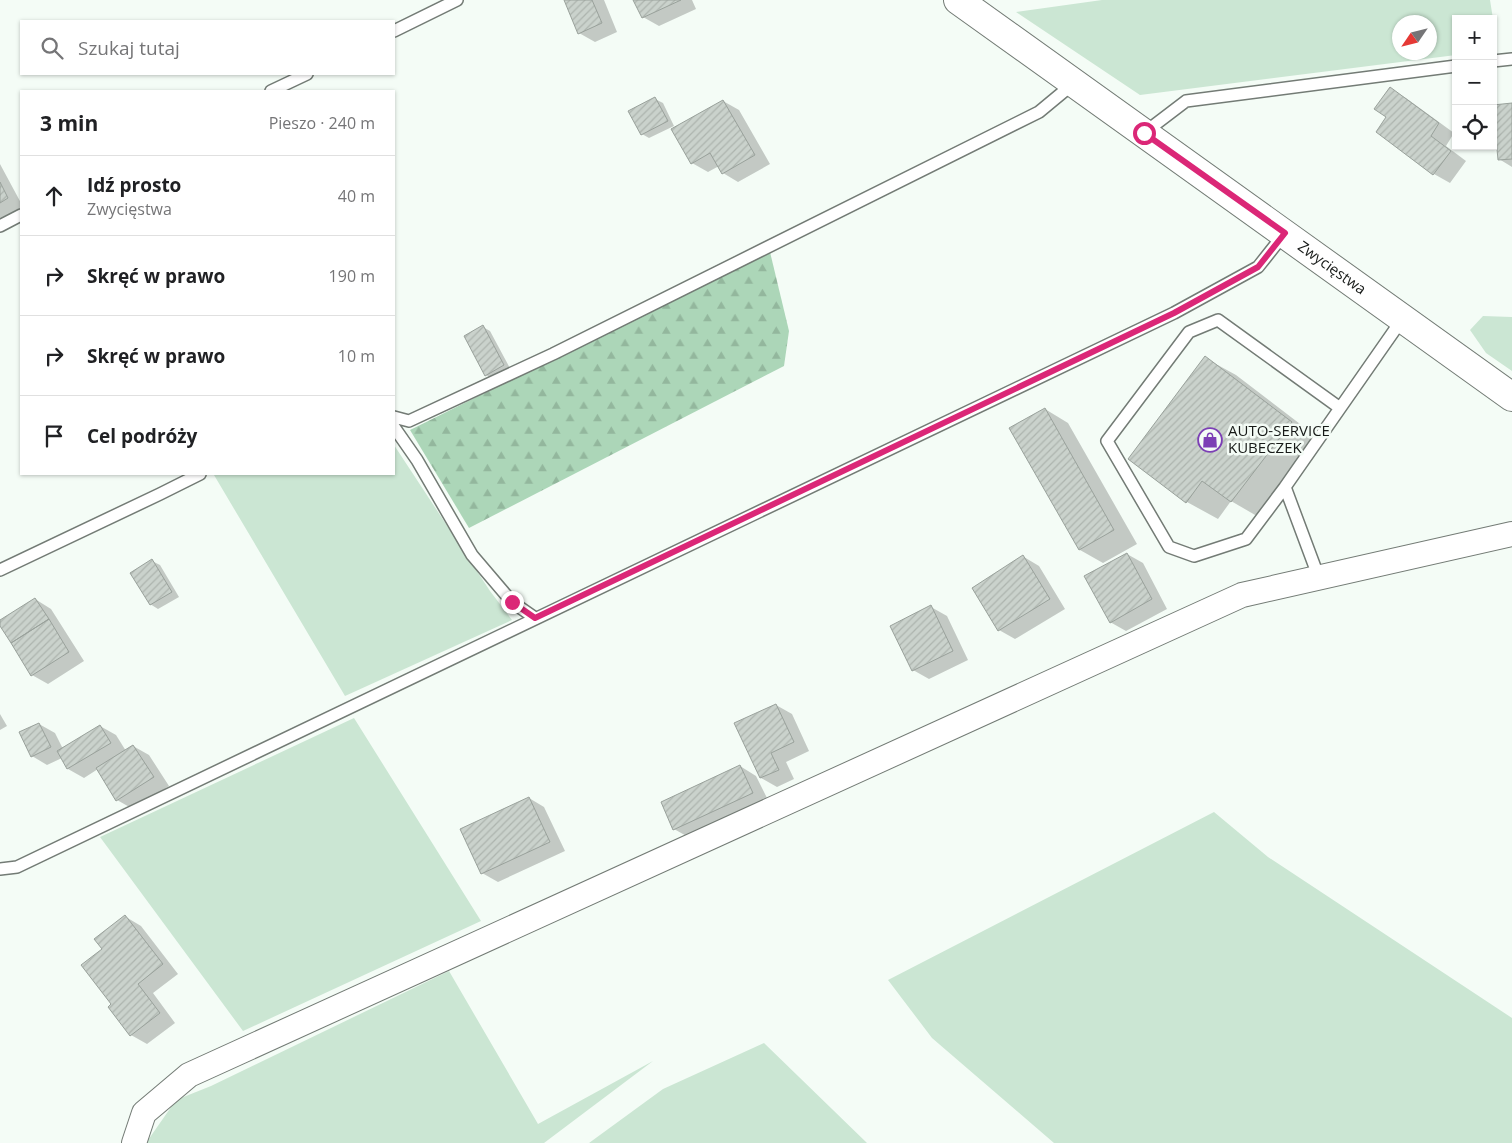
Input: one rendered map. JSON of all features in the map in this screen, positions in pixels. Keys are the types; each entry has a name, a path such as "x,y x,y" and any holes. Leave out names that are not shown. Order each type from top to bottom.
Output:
{"main road":[{"name":"Zwycięstwa","path":"958,0 1512,397"}],"street":[{"path":"134,1143 144,1112 189,1075 1242,595 1512,534"}],"lane":[{"path":"395,31 457,0"},
{"path":"1497,60 1512,58"},
{"path":"1144,133 1186,101 1452,67"},
{"path":"273,90 305,75"},
{"path":"395,417 409,421 553,354 1039,112 1074,83"},
{"path":"0,226 20,216"},
{"path":"0,869 17,867 1174,313 1258,267 1285,233"},
{"path":"1340,408 1218,320 1189,332 1107,441 1169,547 1194,556 1246,539 1285,487 1403,318"},
{"path":"395,428 416,460 472,555 512,602 535,618"},
{"path":"0,570 198,475"},
{"path":"1285,487 1319,578"}],"green space":[{"path":"1102,0 1490,0 1492,15 1452,15 1452,56 1437,57 1437,15 1392,15 1392,60 1416,60 1140,95 1016,12"},
{"path":"770,252 789,331 784,366 469,528 410,430"},
{"path":"1483,316 1512,317 1512,371 1486,353 1470,330"},
{"path":"395,447 490,591 512,620 345,696 214,475 395,475"},
{"path":"354,718 481,921 243,1031 100,837"},
{"path":"1214,812 1268,857 1512,1018 1512,1143 1054,1143 932,1038 888,980"},
{"path":"449,971 538,1124 653,1061 544,1143 146,1143 176,1100 211,1086"},
{"path":"764,1043 867,1143 589,1143 663,1089"}],"building":[{"path":"564,0 592,0 602,23 578,34"},
{"path":"633,0 681,0 642,18"},
{"path":"1390,87 1439,123 1431,136 1451,151 1433,175 1376,132 1386,117 1374,109"},
{"path":"655,97 668,121 641,135 628,111"},
{"path":"723,100 755,155 722,174 710,153 691,164 671,129"},
{"path":"1512,103 1512,159 1498,160 1497,105"},
{"path":"0,182 8,198 0,203"},
{"path":"483,325 504,365 485,376 464,336"},
{"name":"AUTO-SERVICE KUBECZEK","path":"1205,356 1292,422 1231,502 1202,481 1186,503 1128,459"},
{"path":"1045,408 1114,530 1079,550 1009,428"},
{"path":"1127,553 1152,599 1110,623 1084,576"},
{"path":"1023,555 1050,599 998,631 972,588"},
{"path":"152,559 172,592 150,605 130,573"},
{"path":"35,598 49,619 11,643 0,626 0,620"},
{"path":"931,605 953,651 912,671 890,626"},
{"path":"49,619 69,652 31,676 11,643"},
{"path":"776,704 794,742 771,753 779,770 760,778 734,723"},
{"path":"39,723 51,747 31,757 19,732"},
{"path":"100,725 111,743 67,769 57,751"},
{"path":"133,745 154,777 116,801 96,768"},
{"path":"740,765 753,793 673,830 661,802"},
{"path":"529,797 550,842 481,874 460,829"},
{"path":"125,915 163,964 138,984 160,1013 130,1036 108,1007 111,1004 81,965 102,949 94,939"}],"place":[{"name":"AUTO-SERVICE KUBECZEK","path":"1210,440"}],"route":[{"path":"512,602 535,618 1174,313 1258,267 1285,233 1144,133"}]}
